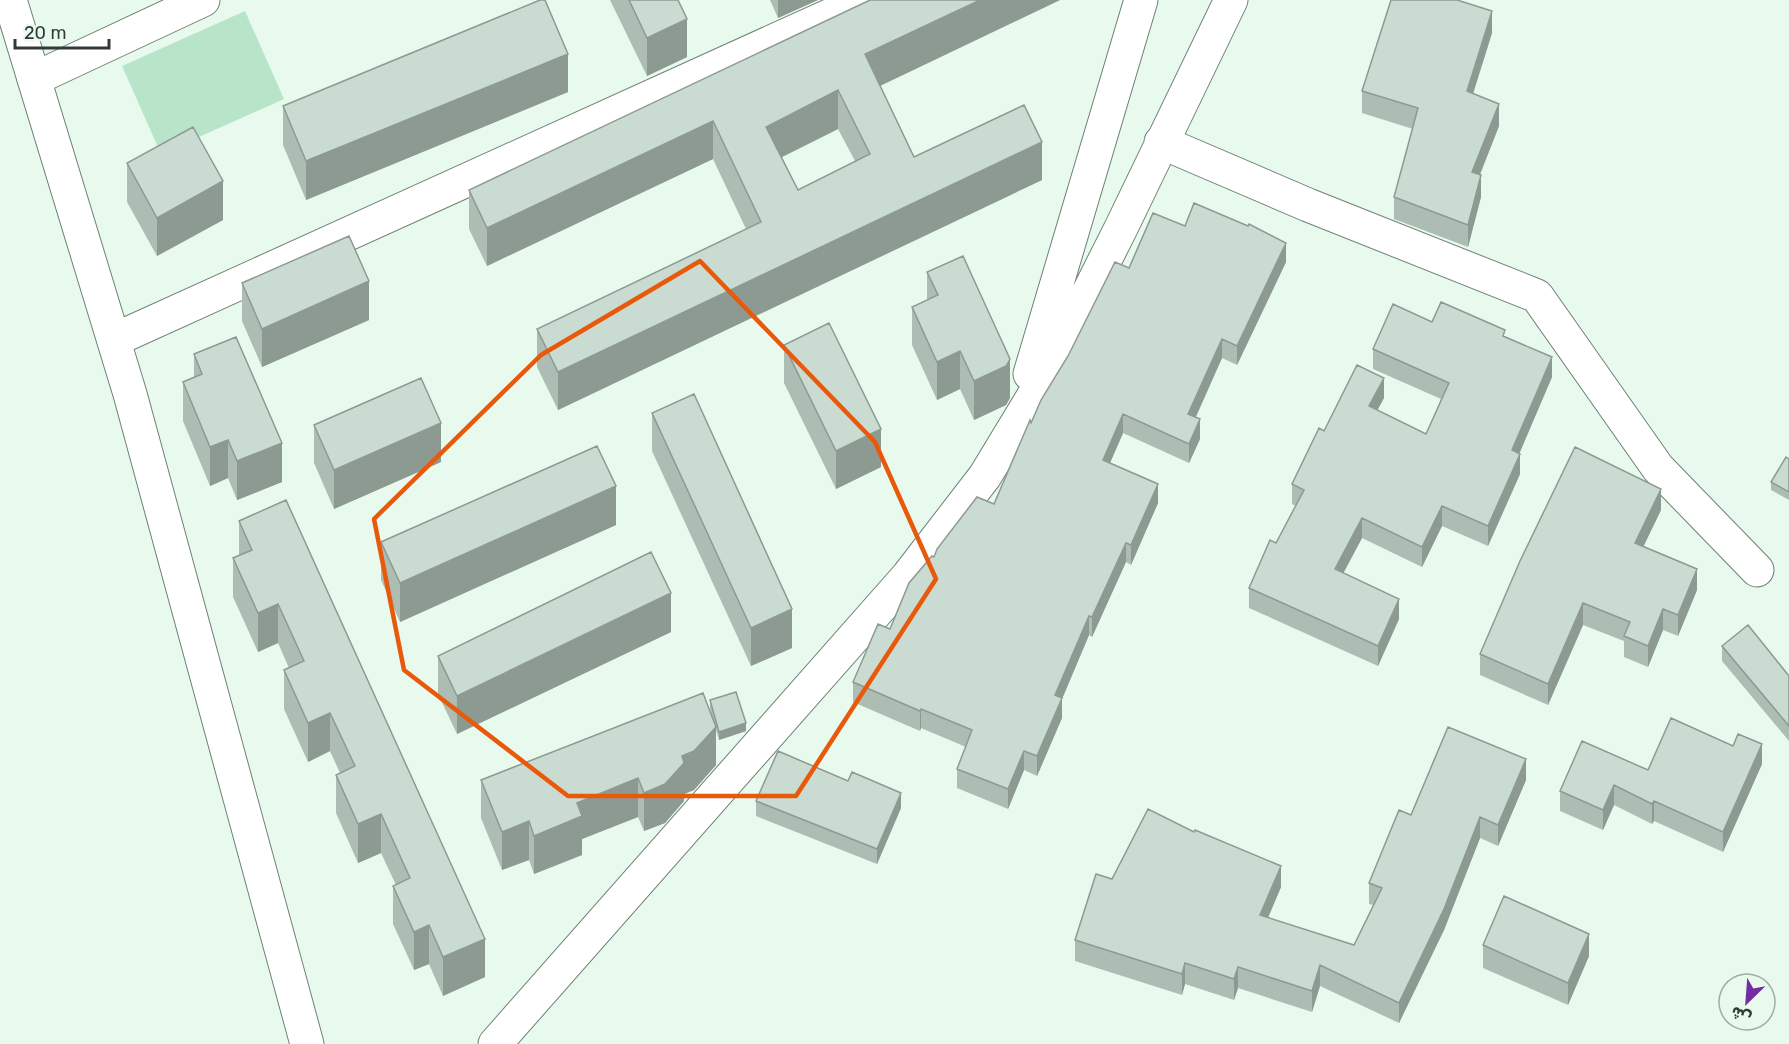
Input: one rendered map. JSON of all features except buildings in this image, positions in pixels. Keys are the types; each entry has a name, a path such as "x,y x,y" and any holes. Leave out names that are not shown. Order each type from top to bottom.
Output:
{"street":[{"path":"10,0 130,394 307,1044"},
{"path":"34,79 203,0"},
{"path":"114,340 864,0"},
{"path":"1014,428 1141,0"},
{"path":"495,1044 908,576 985,476 1051,367 1231,0"},
{"path":"1161,142 1308,205 1537,296 1658,468 1757,570"}],"highlighted area":[{"path":"700,261 875,442 936,579 796,796 568,796 404,670 374,519 541,355"}],"green space":[{"path":"245,11 284,99 161,154 122,66"}]}
